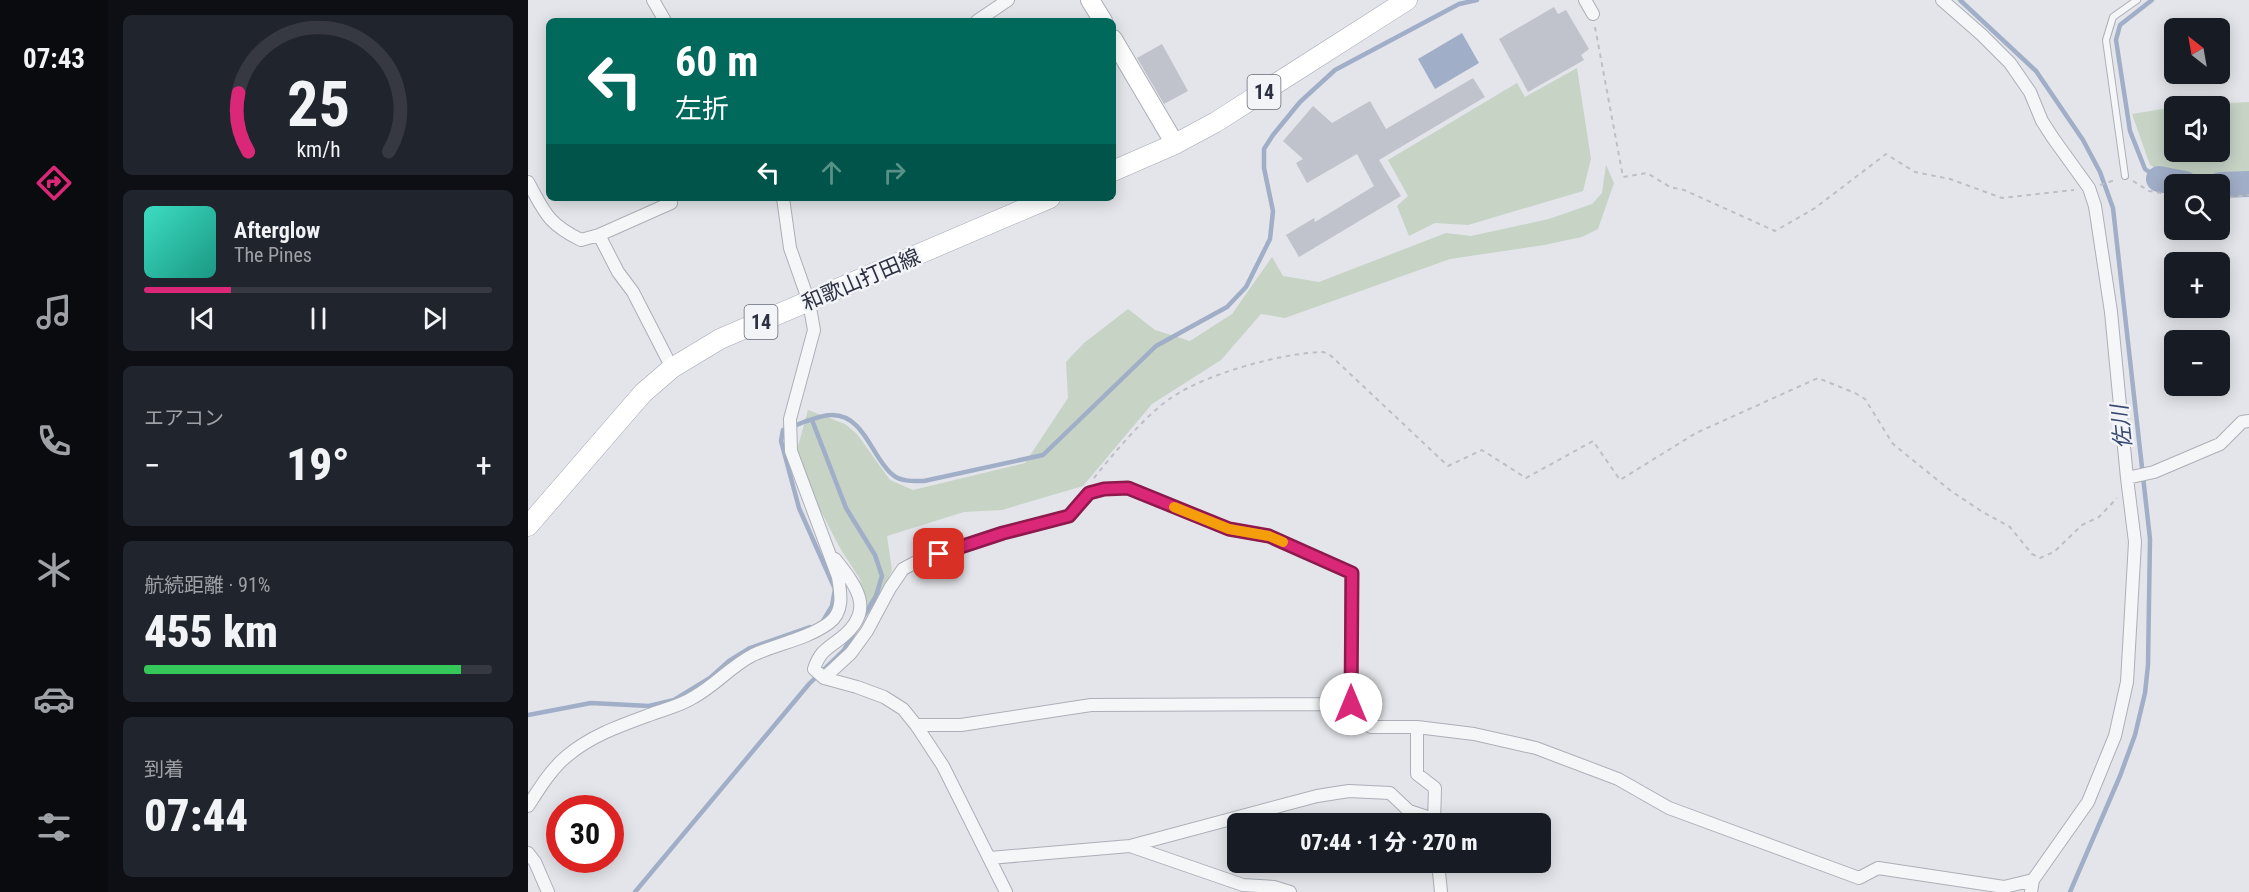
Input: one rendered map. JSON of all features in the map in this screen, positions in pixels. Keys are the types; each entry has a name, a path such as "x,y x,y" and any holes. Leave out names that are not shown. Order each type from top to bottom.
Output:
{"main road":[{"name":"14","path":"1116,170 1175,144 1216,122 1407,0"},
{"name":"和歌山打田線","path":"528,526 643,393 672,368 720,339 1043,201"}],"street":[{"path":"653,0 663,18"},
{"path":"981,18 1008,0"},
{"path":"1090,0 1101,18"},
{"path":"1585,0 1593,14"},
{"path":"824,678 851,653 867,631 903,569 918,561 1003,533 1069,516 1089,493 1104,489 1128,488 1229,529 1269,536 1352,573 1351,704 1358,718 1371,727 1416,727 1474,734 1536,748 1618,779 1669,808 1859,878 1878,868 2004,887 2032,886 2088,802 2115,736 2127,682 2135,542 2129,481 2111,312 2092,187 2053,138 2042,121 2030,92 2010,63 1942,0"},
{"path":"1116,44 1175,144"},
{"path":"528,182 546,214 560,230 581,240 599,235 671,203 670,201"},
{"path":"528,806 541,785 566,756 599,735 694,698 735,665 830,623 838,611 842,597 831,554 791,451 790,419 814,330 809,302 790,248 783,201"},
{"path":"599,235 618,272 633,292 672,368"},
{"path":"2129,481 2220,444 2242,422 2249,421"},
{"path":"831,554 856,586 861,604 858,617 844,636 819,655 814,669 824,678 884,697 903,709 943,766 1006,892"},
{"path":"916,725 961,725 1091,705 1351,704"},
{"path":"1416,727 1417,774 1435,788 1433,813"},
{"path":"1253,813 1317,796 1349,791 1390,793 1414,813"},
{"path":"990,858 1130,846 1227,820"},
{"path":"1130,846 1243,885 1274,887 1290,892"},
{"path":"528,853 535,862 548,892"},
{"path":"1439,873 1441,892"}],"lane":[{"path":"2125,176 2106,40 2113,16 2137,0"}],"path":[{"path":"1593,14 1623,177 1647,173 1670,187 1684,190 1775,231 1815,208 1886,154 1915,171 2002,198 2092,187 2125,176 2148,191 2164,193"},
{"path":"2230,197 2249,195"},
{"path":"1089,493 1088,485 1112,455 1173,396 1204,380 1248,366 1285,357 1323,352 1329,354 1448,466 1482,450 1526,478 1593,441 1620,480 1696,433 1818,378 1856,393 1865,399 1893,444 1951,491 1981,512 2010,527 2032,554 2040,558 2054,552 2082,525 2099,517 2129,481"}],"green space":[{"path":"1577,68 1591,159 1583,191 1468,225 1435,223 1409,236 1397,206 1408,196 1388,160 1517,83 1525,97"},
{"path":"2249,102 2249,176 2165,174 2150,165 2132,114 2164,109 2164,162 2230,162 2230,103"},
{"path":"1606,165 1614,183 1598,229 1582,237 1544,245 1450,259 1285,318 1261,314 1221,360 1152,404 1083,486 1002,510 964,512 887,536 892,570 870,618 860,579 840,548 815,500 797,450 808,410 845,424 857,434 890,480 913,490 1025,463 1068,398 1066,362 1084,343 1128,309 1155,330 1190,341 1232,314 1272,257 1283,276 1319,282 1446,233 1471,236 1549,219 1592,204 1602,193"}],"water":[{"path":"1462,33 1479,63 1435,89 1418,59"}],"building":[{"path":"1554,7 1558,14 1566,10 1589,49 1581,55 1584,60 1528,92 1499,39"},
{"path":"1162,44 1188,91 1164,104 1137,58"},
{"path":"1473,78 1485,97 1379,160 1401,196 1299,257 1286,235 1314,218 1315,222 1374,186 1357,154 1307,183 1296,163 1303,159 1283,141 1313,106 1332,123 1370,101 1386,129"}],"waterway":[{"path":"823,621 832,606 835,589 799,508 781,441 783,430 820,417 832,415 843,417 860,430 879,459 893,475 908,481 924,481 1043,455 1156,346 1227,307 1246,287 1270,239 1273,211 1264,168 1264,149 1300,102 1335,70 1459,4 1477,0"},
{"name":"佐川","path":"1960,0 2036,71 2083,140 2100,172 2113,208 2150,539 2148,665 2145,693 2135,735 2120,776 2070,892"},
{"path":"2152,0 2120,25 2116,40 2130,131 2145,169 2159,179"},
{"path":"2159,179 2164,180"},
{"path":"2230,185 2249,184"},
{"path":"812,420 846,508 875,555 882,576 876,596 862,619"},
{"path":"528,715 591,703 649,706 674,700 710,678 729,661 750,648 810,627"},
{"path":"635,892 809,684 844,650 855,631"}],"slow traffic":[{"path":"1174,507 1229,529 1269,536 1283,542"}],"route":[{"path":"939,554 1003,533 1069,516 1089,493 1104,489 1128,488 1229,529 1269,536 1352,573 1351,704"}]}
